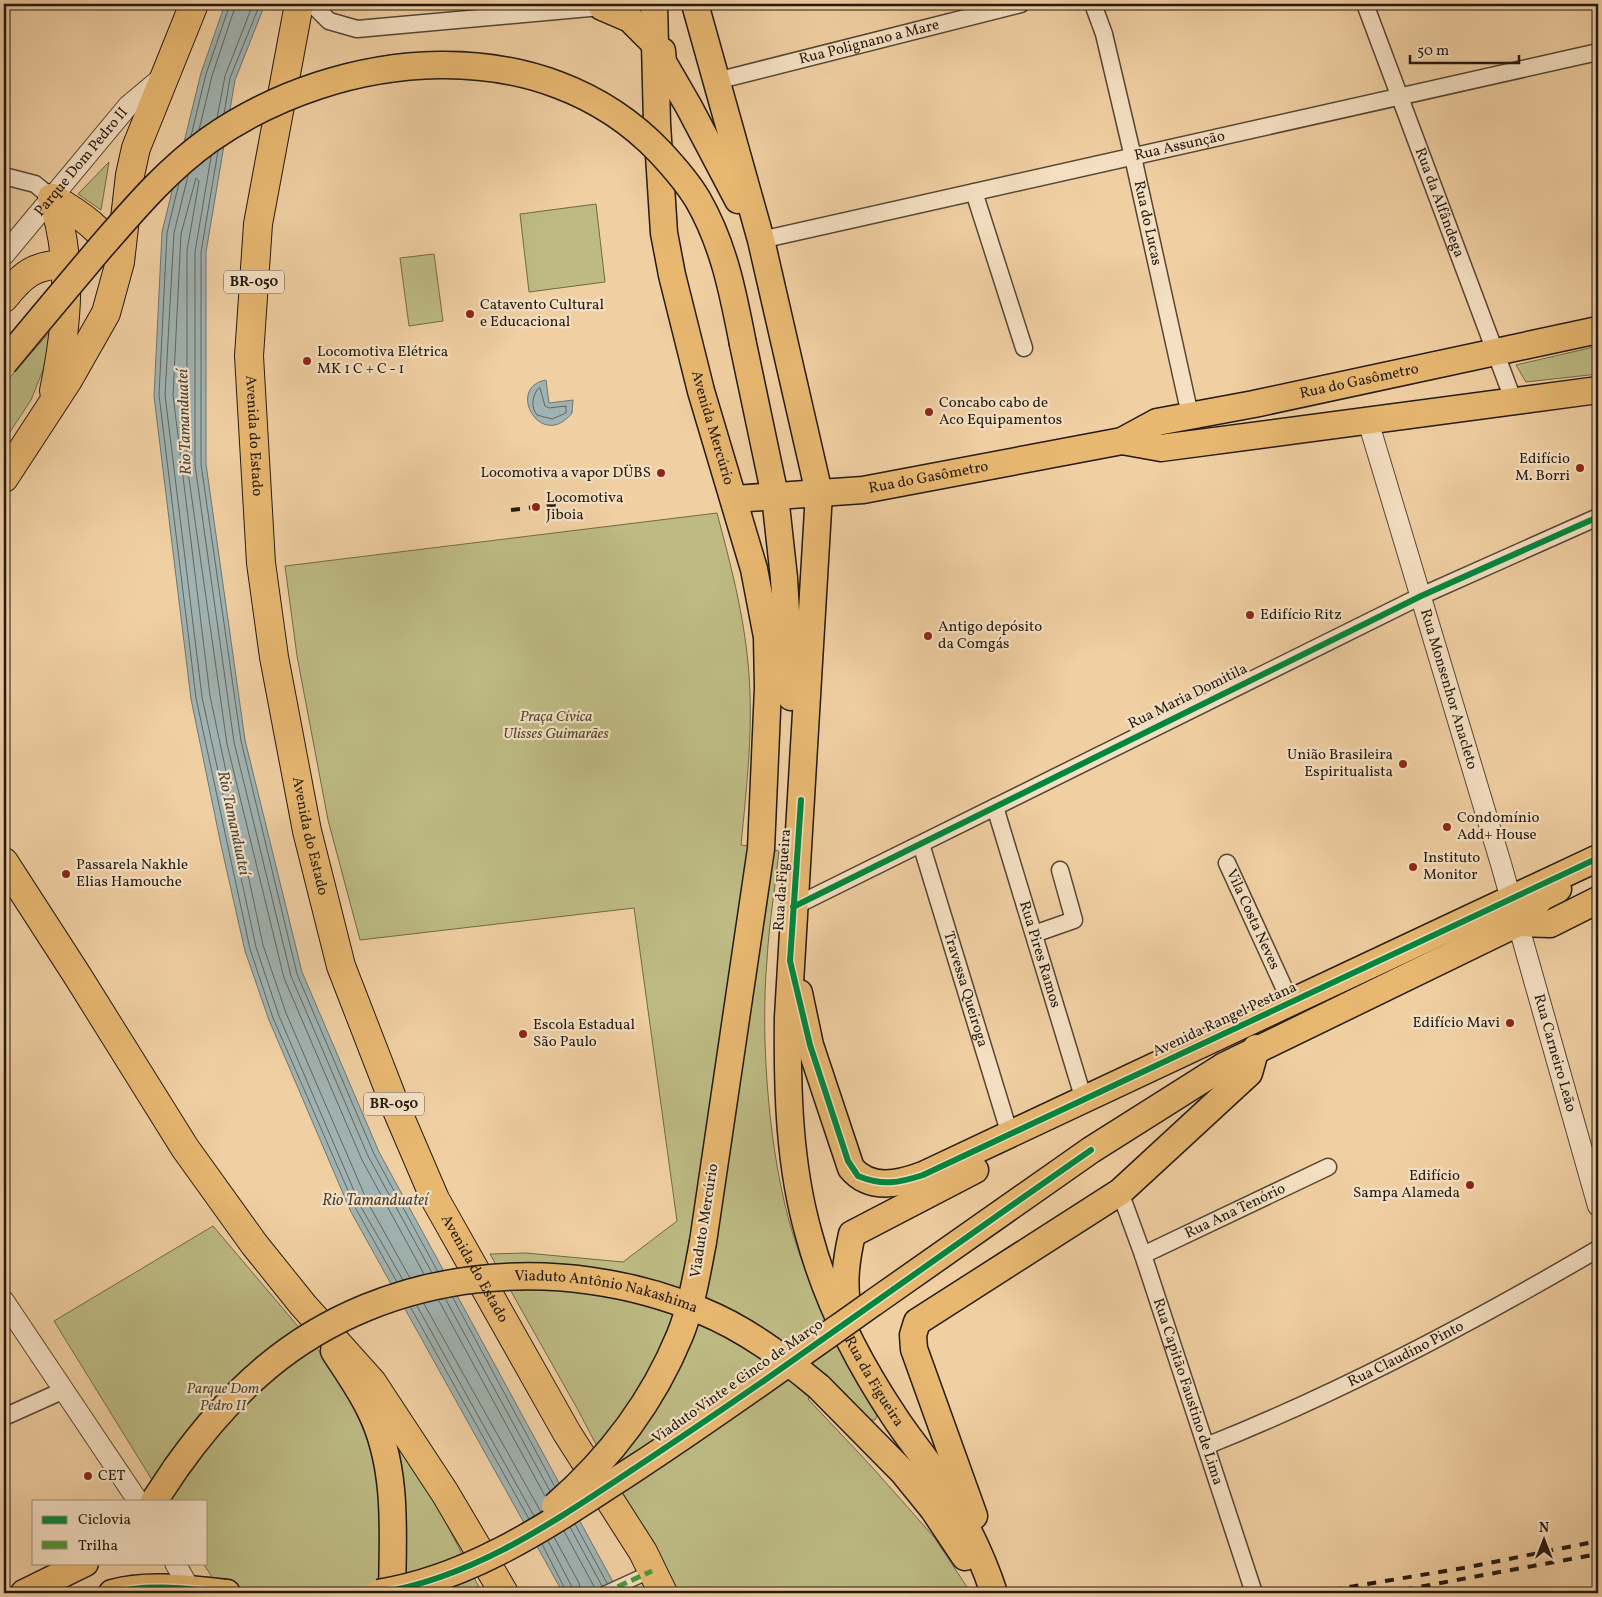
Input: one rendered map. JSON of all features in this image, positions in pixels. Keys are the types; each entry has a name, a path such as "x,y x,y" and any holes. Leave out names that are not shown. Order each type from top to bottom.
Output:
{"highway":[{"path":"4,478 84,355 106,313 120,262 130,175 136,148 194,4"},
{"name":"Avenida do Estado","path":"299,4 258,224 250,356 261,563 274,657 307,831 341,966 396,1108 435,1200 567,1433 643,1552 658,1582"},
{"path":"52,198 74,210 99,230 111,245 120,262"},
{"path":"50,409 61,357 65,324 66,264 62,230 52,198"},
{"path":"4,298 18,281 31,270 44,266 66,264"},
{"path":"4,862 78,975 185,1148 254,1244 303,1305 345,1349 391,1408 445,1493 504,1593"}],"main road":[{"path":"695,4 759,236 819,493"},
{"path":"602,7 630,19 655,26 662,43 663,62 759,236"},
{"name":"Avenida Mercúrio","path":"655,26 657,124 664,233 672,275 701,391 754,569 767,637 765,773 761,849"},
{"path":"4,363 165,175 208,140 283,98 376,70 421,65 473,65 516,71 548,81 586,96 619,117 646,138 674,168 696,198 715,232 729,272 774,496 784,578 791,666 792,758 801,781 783,805 761,849"},
{"name":"Rua do Gasômetro","path":"734,499 863,490 1122,441 1157,422 1496,354 1598,330"},
{"name":"Rua do Gasômetro","path":"1122,441 1161,448 1598,390"},
{"name":"Rua da Figueira","path":"819,493 790,961 788,1088 798,1187 809,1236 829,1297 855,1348 894,1416 938,1478 983,1558 994,1593"},
{"path":"754,569 766,586 782,654 791,666"},
{"name":"Viaduto Mercúrio","path":"524,1538 600,1462 638,1414 660,1378 680,1333 694,1286 703,1242 761,849"},
{"name":"Avenida Rangel Pestana","path":"790,961 810,1045 848,1161 858,1176 886,1184 898,1183 923,1176 1291,1003 1514,911 1598,858"},
{"name":"Avenida Rangel Pestana","path":"1256,1048 1598,868"},
{"name":"Avenida Rangel Pestana","path":"1514,911 1550,924 1598,900"},
{"path":"983,1558 977,1522 914,1349 913,1335 917,1322 1120,1192 1249,1073 1256,1048"},
{"name":"Viaduto Vinte e Cinco de Março","path":"378,1593 426,1582 460,1571 524,1538 707,1421 1091,1150 1224,1066 1256,1048"},
{"name":"Avenida Rangel Pestana","path":"855,1348 844,1291 845,1272 852,1234 890,1213 1170,1073 1224,1066"},
{"path":"886,1184 890,1190 890,1213"},
{"name":"Viaduto Antônio Nakashima","path":"155,1500 203,1430 234,1396 268,1366 306,1340 346,1317 389,1299 433,1286 478,1278 524,1275 571,1277 616,1283 661,1295 704,1312 745,1332 784,1358 819,1387 903,1472 933,1509 988,1593"},
{"path":"303,1305 370,1410 381,1439 388,1470 392,1505 392,1593"},
{"path":"24,1593 83,1564"},
{"path":"112,1593 141,1588 227,1593"}],"street":[{"path":"312,4 329,21 357,29 634,4"},
{"name":"Rua Polignano a Mare","path":"716,81 1021,4"},
{"name":"Rua do Lucas","path":"1093,4 1104,34 1134,157 1190,416"},
{"name":"Rua da Alfândega","path":"1365,4 1514,402"},
{"name":"Rua Assunção","path":"759,236 1134,157 1598,52"},
{"name":"Parque Dom Pedro II","path":"4,256 128,106 165,75"},
{"path":"4,176 35,184 52,198"},
{"path":"974,192 1024,348"},
{"name":"Rua Monsenhor Anacleto","path":"1368,421 1514,911"},
{"name":"Rua Maria Domitila","path":"793,907 1421,596 1598,517"},
{"name":"Rua Pires Ramos","path":"995,808 1084,1100"},
{"name":"Travessa Queiroga","path":"921,844 1010,1135"},
{"name":"Vila Costa Neves","path":"1227,863 1291,1003"},
{"path":"1034,934 1074,920 1060,870"},
{"name":"Rua Carneiro Leão","path":"1514,911 1592,1167 1598,1206"},
{"name":"Rua Ana Tenório","path":"1143,1255 1328,1166"},
{"name":"Rua Capitão Faustino de Lima","path":"1120,1192 1143,1255 1254,1593"},
{"name":"Rua Claudino Pinto","path":"1206,1446 1338,1388 1423,1346 1598,1249"},
{"path":"4,1302 62,1391 137,1500"},
{"path":"4,1417 62,1391"},
{"path":"176,1564 191,1591"},
{"path":"604,1593 622,1583 658,1582"}],"green space":[{"path":"109,162 101,210 78,194"},
{"path":"596,204 605,282 529,292 520,214"},
{"path":"434,254 443,321 409,326 400,258"},
{"path":"56,325 47,360 31,400 4,441 4,384"},
{"path":"1598,346 1598,374 1526,382 1516,365"},
{"name":"Praça Cívica Ulisses Guimarães","path":"717,513 739,605 746,643 750,685 749,754 741,845 779,851 765,991 768,1097 777,1168 792,1231 809,1279 830,1326 877,1416 875,1420 871,1420 830,1379 808,1399 934,1537 971,1593 674,1593 578,1410 490,1254 526,1253 623,1262 677,1221 634,908 360,940 328,820 297,656 285,566"},
{"name":"Parque Dom Pedro II","path":"213,1226 418,1468 482,1593 222,1593 204,1564 208,1564 208,1500 164,1500 54,1321"}],"water":[{"name":"Rio Tamanduateí","path":"225,4 265,4 235,80 206,252 206,464 245,740 302,972 379,1152 619,1593 563,1593 351,1212 269,1020 245,951 191,699 154,396 162,232 201,73"},
{"path":"546,380 549,403 573,400 572,413 560,423 549,425 539,422 532,414 528,404 528,394 534,385"}],"railway":[{"path":"511,510 561,504"},
{"path":"1314,1593 1469,1567 1598,1541"},
{"path":"1386,1593 1598,1554"}],"marked path":[{"path":"604,1593 652,1571"}],"cycle path":[{"path":"793,907 1421,596 1598,517"},
{"path":"801,800 790,961 810,1045 848,1161 858,1176 883,1182 906,1180 923,1175 1598,858"},
{"path":"378,1593 411,1586 473,1564 503,1550 561,1516 747,1393 1091,1150"},
{"path":"112,1593 140,1588 184,1589 227,1593"}],"place":[{"name":"Catavento Cultural e Educacional","path":"470,314"},
{"name":"Locomotiva Elétrica MK 1 C + C - 1","path":"307,361"},
{"name":"Concabo cabo de Aco Equipamentos","path":"929,412"},
{"name":"Edifício M. Borri","path":"1580,468"},
{"name":"Locomotiva a vapor DÜBS","path":"661,473"},
{"name":"Locomotiva Jiboia","path":"536,507"},
{"name":"Edifício Ritz","path":"1250,615"},
{"name":"Antigo depósito da Comgás","path":"928,636"},
{"name":"União Brasileira Espiritualista","path":"1403,764"},
{"name":"Condomínio Add+ House","path":"1447,827"},
{"name":"Instituto Monitor","path":"1413,867"},
{"name":"Passarela Nakhle Elias Hamouche","path":"66,874"},
{"name":"Edifício Mavi","path":"1510,1023"},
{"name":"Escola Estadual São Paulo","path":"523,1034"},
{"name":"Edifício Sampa Alameda","path":"1470,1185"},
{"name":"CET","path":"88,1476"}]}
